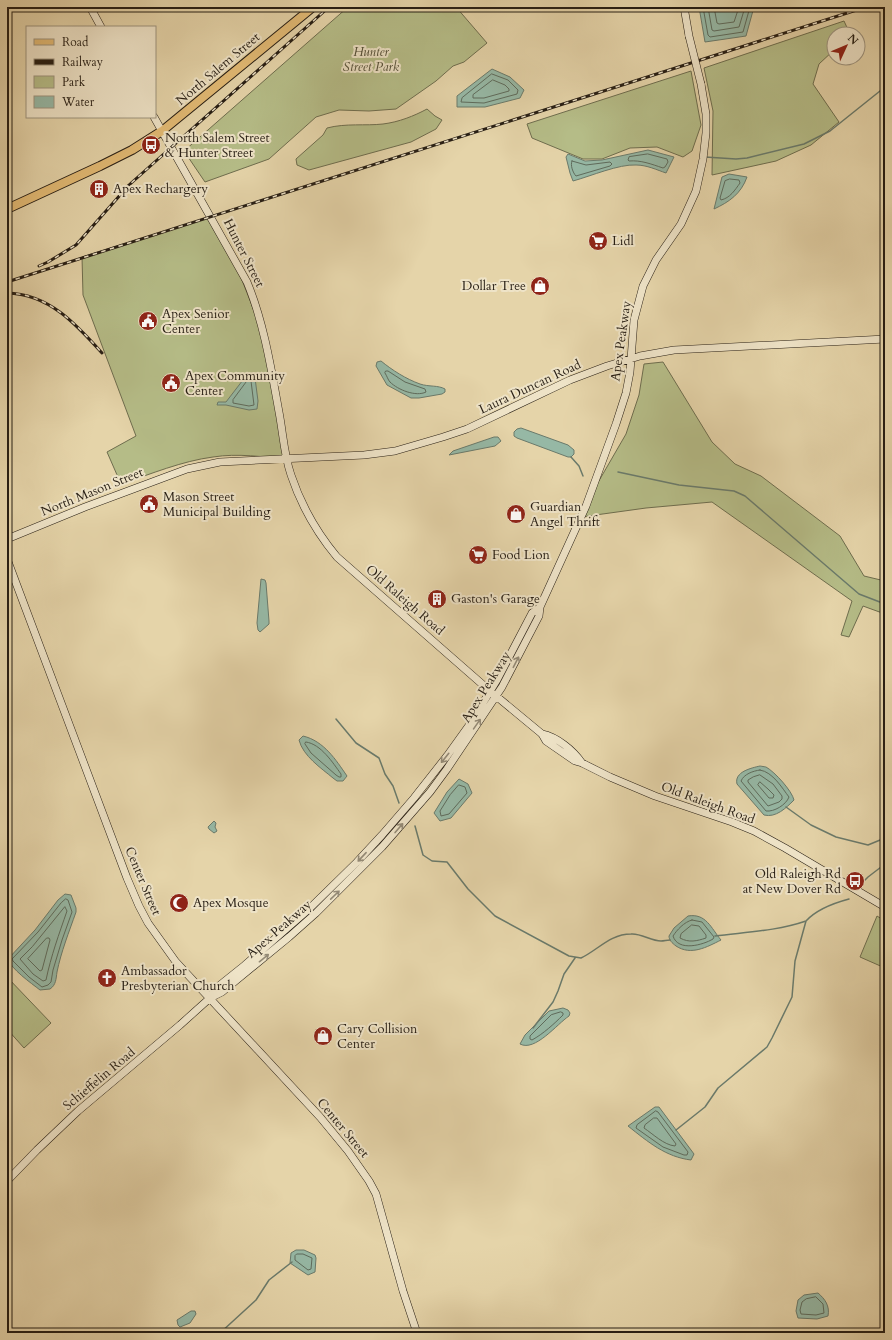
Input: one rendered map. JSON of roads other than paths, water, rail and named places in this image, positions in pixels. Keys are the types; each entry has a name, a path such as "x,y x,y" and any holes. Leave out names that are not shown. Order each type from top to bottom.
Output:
{"main road":[{"path":"90,7 100,26"},
{"name":"North Salem Street","path":"7,209 132,150 162,131 313,7"},
{"name":"Apex Peakway","path":"210,998 222,992 316,913 370,860 430,792 497,696 539,616 540,607 586,506 626,393 631,359 634,320 643,286 656,260 681,224 696,191 704,152 706,114 684,7"},
{"name":"Hunter Street","path":"155,118 241,269 252,293 265,339 287,459"},
{"name":"Laura Duncan Road","path":"187,469 220,462 383,453 429,441 473,426 570,380 640,356 674,350 885,339"},
{"name":"Old Raleigh Road","path":"287,459 291,474 302,501 324,541 333,552 352,571 490,691 542,734 550,736 578,756 582,763 617,780 655,796 726,819 754,831 885,907"},
{"name":"North Mason Street","path":"7,539 85,507 187,469"},
{"name":"Center Street","path":"7,559 101,810 139,906 148,923 158,939 183,970 333,1132 369,1181 376,1194 403,1292 417,1333"},
{"name":"Apex Peakway","path":"210,998 215,989 246,965 310,908 357,862 414,798 447,756 490,691 532,613 540,607"},
{"name":"Schieffelin Road","path":"7,1181 78,1111 149,1052 210,998"}],"water":[{"path":"699,7 754,7 746,36 705,42"},
{"path":"492,69 510,77 524,90 520,98 485,107 457,107 457,96"},
{"path":"648,150 674,157 666,173 644,166 629,165 613,168 573,181 566,157 568,154 585,161 602,160"},
{"path":"729,174 747,177 734,197 714,209 722,177"},
{"path":"381,361 394,371 410,380 423,385 436,386 445,389 445,392 442,394 411,398 387,385 376,366 377,362"},
{"path":"250,375 255,378 258,401 257,409 249,410 226,405 217,405 218,402 226,402 246,376"},
{"path":"521,428 568,445 574,450 574,454 571,457 568,457 517,438 514,436 514,432"},
{"path":"498,437 501,441 495,446 449,455 453,451"},
{"path":"261,579 265,580 266,583 269,624 260,632 258,630 257,623"},
{"path":"303,736 317,742 329,752 347,776 343,781 337,781 308,756 299,740"},
{"path":"760,766 770,769 787,787 793,796 794,800 777,814 768,816 764,815 737,784 738,776 744,771"},
{"path":"459,779 468,784 472,793 451,818 440,821 434,813 447,792"},
{"path":"214,821 216,823 215,827 217,831 214,833 208,827"},
{"path":"65,894 71,895 76,912 65,942 55,984 50,989 40,990 17,971 8,959 35,930 58,900"},
{"path":"688,916 704,919 708,922 721,940 705,948 693,950 682,949 676,946 671,941 669,936 674,928"},
{"path":"563,1008 568,1010 570,1013 569,1016 546,1036 532,1044 520,1044 525,1035 549,1011"},
{"path":"655,1107 659,1107 694,1154 691,1160 673,1156 665,1152 650,1143 628,1126"},
{"path":"296,1250 304,1250 315,1255 315,1272 308,1275 290,1263 291,1253"},
{"path":"818,1293 826,1303 828,1316 817,1319 798,1318 796,1311 798,1300 804,1295"},
{"path":"191,1311 195,1311 196,1314 190,1323 180,1327 177,1320"}],"waterway":[{"path":"705,157 736,159 747,158 804,144 830,131 885,87"},
{"path":"571,457 579,466 583,476"},
{"path":"618,472 679,485 734,491 745,496 859,594 885,604"},
{"path":"336,719 356,743 379,758 385,774 393,786 399,803"},
{"path":"786,807 811,825 836,837 868,845 885,838"},
{"path":"415,826 423,855 432,861 447,862 468,889 495,916 569,956 581,958 610,939 624,935 635,934 657,941 670,940"},
{"path":"863,882 885,864"},
{"path":"676,1130 705,1107 718,1088 767,1047 792,997 795,961 806,921 815,913 826,907 849,899"},
{"path":"715,936 773,929 806,921"},
{"path":"533,1028 553,1002 564,974 575,958"},
{"path":"220,1333 256,1300 269,1280 292,1262"}],"railway":[{"path":"39,266 76,245 129,185 329,7"},
{"path":"7,282 866,7"},
{"path":"7,293 22,295 49,305 72,322 102,353"}],"place":[{"name":"North Salem Street & Hunter Street","path":"151,145"},
{"name":"Apex Rechargery","path":"99,189"},
{"name":"Lidl","path":"598,241"},
{"name":"Dollar Tree","path":"540,286"},
{"name":"Apex Senior Center","path":"148,321"},
{"name":"Apex Community Center","path":"171,383"},
{"name":"Mason Street Municipal Building","path":"149,504"},
{"name":"Guardian Angel Thrift","path":"516,514"},
{"name":"Food Lion","path":"478,555"},
{"name":"Gaston's Garage","path":"437,599"},
{"name":"Old Raleigh Rd at New Dover Rd","path":"855,881"},
{"name":"Apex Mosque","path":"179,903"},
{"name":"Ambassador Presbyterian Church","path":"107,978"},
{"name":"Cary Collision Center","path":"323,1036"}],"park label":[{"name":"Hunter Street Park","path":"371,60"}]}
